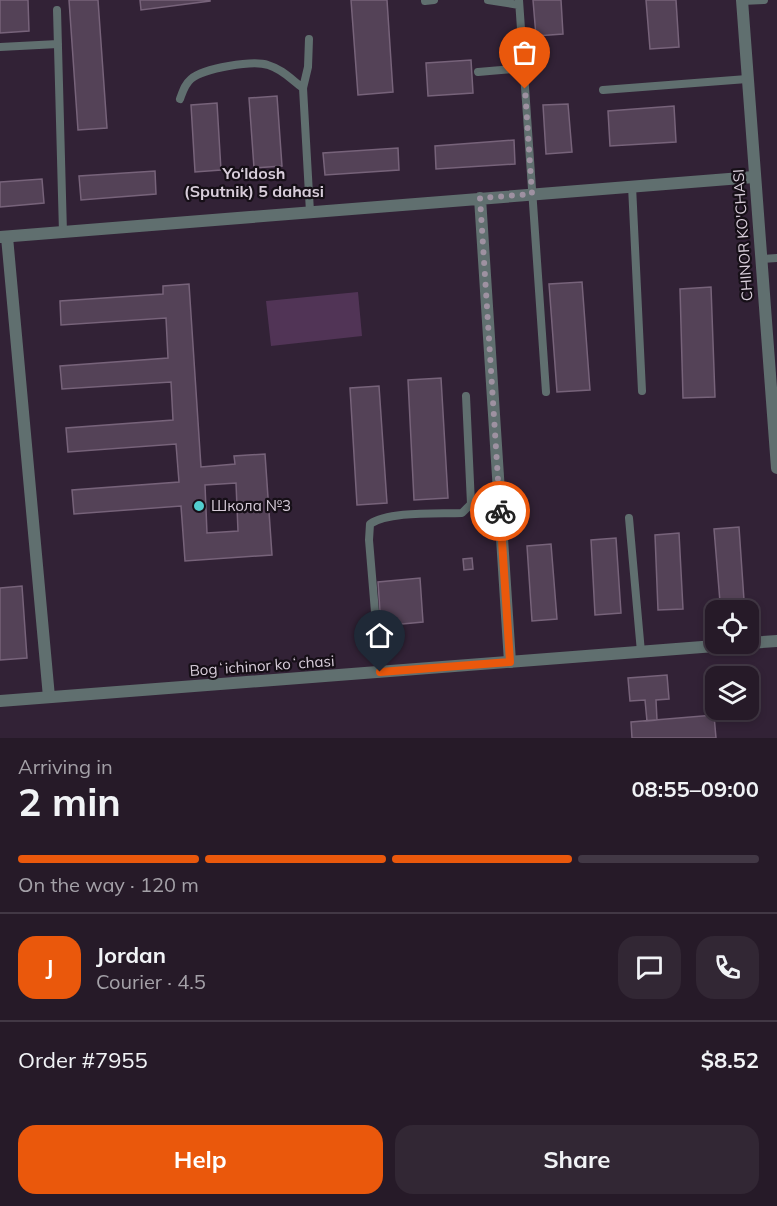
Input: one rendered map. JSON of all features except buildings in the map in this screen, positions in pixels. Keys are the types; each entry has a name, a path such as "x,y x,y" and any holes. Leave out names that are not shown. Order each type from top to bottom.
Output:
{"street":[{"name":"CHINOR KO'CHASI","path":"742,1 777,468"},
{"path":"49,697 4,237 754,177"},
{"path":"480,198 510,662"},
{"path":"759,642 777,641"},
{"name":"Bogʻichinor koʻchasi","path":"0,701 705,647"}],"lane":[{"path":"488,0 519,2 546,392"},
{"path":"742,1 764,0"},
{"path":"57,10 63,233"},
{"path":"309,39 308,67 303,88 310,212"},
{"path":"0,46 58,44"},
{"path":"180,99 185,85 192,77 236,65 266,64 281,70 303,88"},
{"path":"478,72 524,68"},
{"path":"603,90 747,79"},
{"path":"632,186 642,391"},
{"path":"760,259 777,258"},
{"path":"380,672 369,540 370,524 378,518 394,516 462,513 471,504 466,396"},
{"path":"629,518 641,652"}],"shaded area":[{"path":"358,292 362,336 271,346 266,301"}],"way so far":[{"path":"500,511 480,198 532,194 525,89"}],"place":[{"name":"Школа №3","path":"199,506"}],"district":[{"name":"Yo‘ldosh (Sputnik) 5 dahasi","path":"254,182"}],"route":[{"path":"380,672 510,662 500,511"}]}
